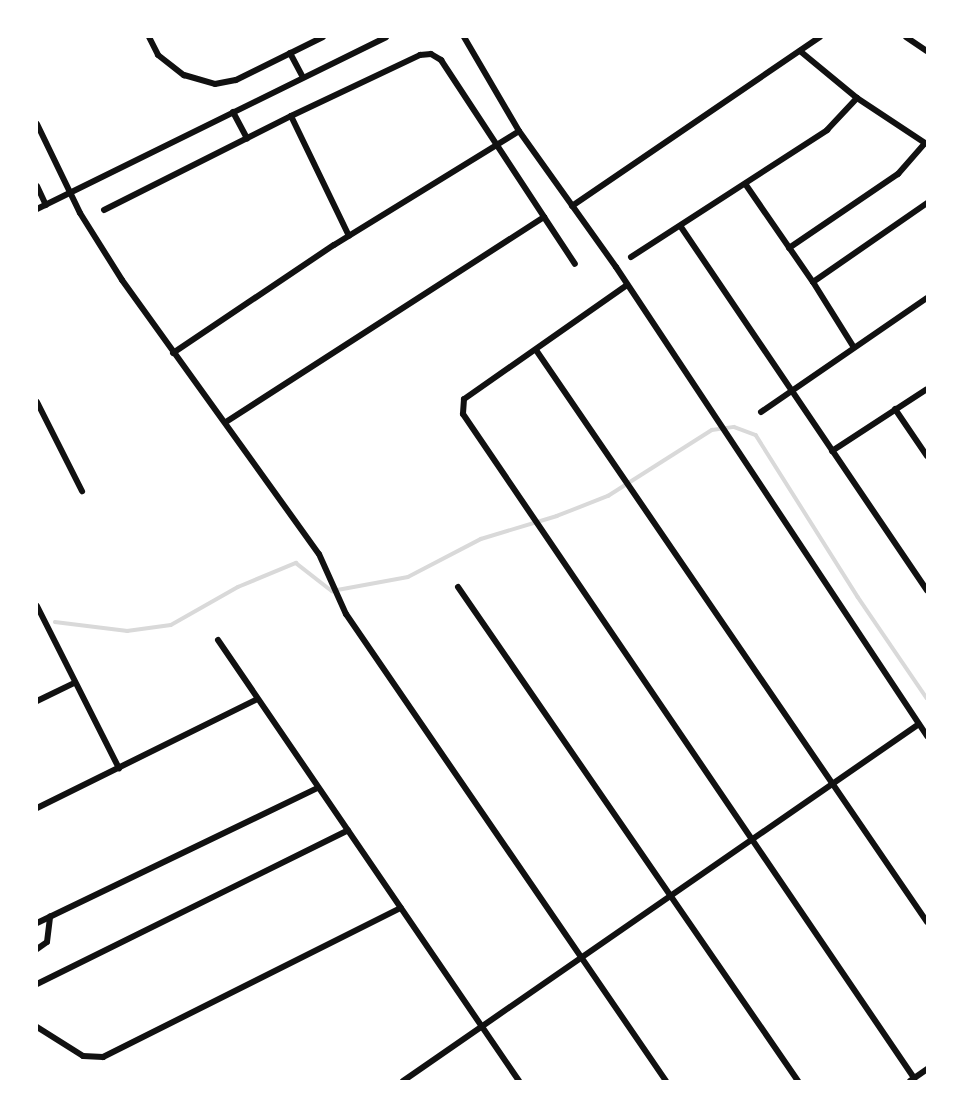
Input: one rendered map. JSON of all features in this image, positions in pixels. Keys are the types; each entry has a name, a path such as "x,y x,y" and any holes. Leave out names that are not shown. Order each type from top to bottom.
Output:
{"street":[{"path":"149,37 158,55 184,75 215,84 236,80 323,37"},
{"path":"37,209 386,37"},
{"path":"464,37 519,131 627,285 927,736"},
{"path":"572,206 820,37"},
{"path":"906,37 927,51"},
{"path":"789,248 898,174 926,144 857,98 800,51"},
{"path":"290,53 303,77"},
{"path":"104,210 291,116 420,55 431,54 441,60 575,264"},
{"path":"631,257 746,185 827,130 857,98"},
{"path":"233,112 247,138"},
{"path":"291,116 349,236"},
{"path":"37,124 108,258 328,569 346,614 583,956 666,1081"},
{"path":"173,353 349,236 519,131"},
{"path":"746,185 813,282 853,346"},
{"path":"37,186 46,205"},
{"path":"813,282 927,203"},
{"path":"226,422 544,217"},
{"path":"681,227 927,590"},
{"path":"627,285 464,399 463,414 545,539 752,838 774,876 912,1080 927,1069"},
{"path":"761,411 853,346 927,299"},
{"path":"536,350 636,501 927,922"},
{"path":"832,451 927,389"},
{"path":"37,402 82,491"},
{"path":"895,409 927,456"},
{"path":"37,425 46,420"},
{"path":"458,587 798,1081"},
{"path":"37,606 119,768"},
{"path":"218,640 256,700 519,1081"},
{"path":"37,701 74,683"},
{"path":"37,808 256,700"},
{"path":"403,1081 919,724"},
{"path":"37,923 317,788"},
{"path":"37,984 348,830"},
{"path":"37,1027 83,1056 103,1057 401,908"},
{"path":"37,949 47,942 50,916"}],"waterway":[{"path":"55,622 127,631 171,625 238,587 296,563 332,591 408,577 481,539 557,516 608,496 712,430 734,427 756,435 858,597 927,698"}]}
